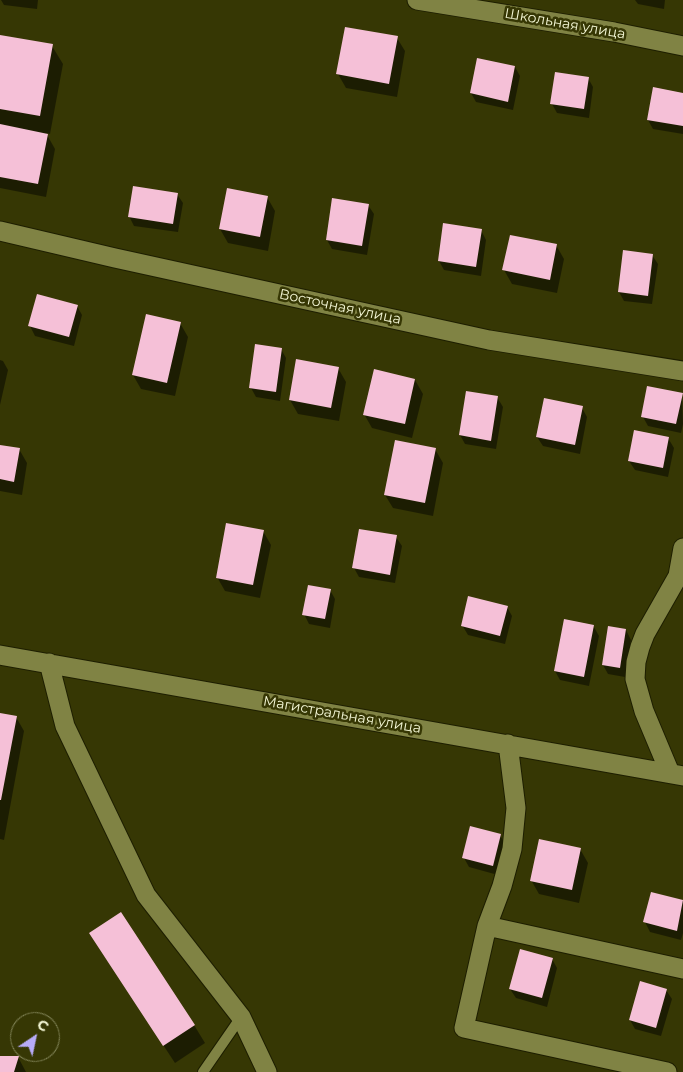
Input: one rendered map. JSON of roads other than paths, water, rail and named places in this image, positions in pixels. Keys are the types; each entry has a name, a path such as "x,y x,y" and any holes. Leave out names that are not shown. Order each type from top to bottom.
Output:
{"street":[{"name":"Школьная улица","path":"417,0 614,32 683,46"},
{"name":"Восточная улица","path":"0,231 490,340 683,371"},
{"path":"676,775 644,711 635,679 636,662 640,647 645,634 678,576 683,548"},
{"name":"Магистральная улица","path":"0,655 676,775"},
{"path":"49,664 65,726 146,895 241,1017 267,1072"},
{"path":"508,744 516,808 512,849 502,886 487,926 464,1028 667,1072"},
{"path":"487,926 683,970"}],"lane":[{"path":"203,1072 241,1017"}]}
